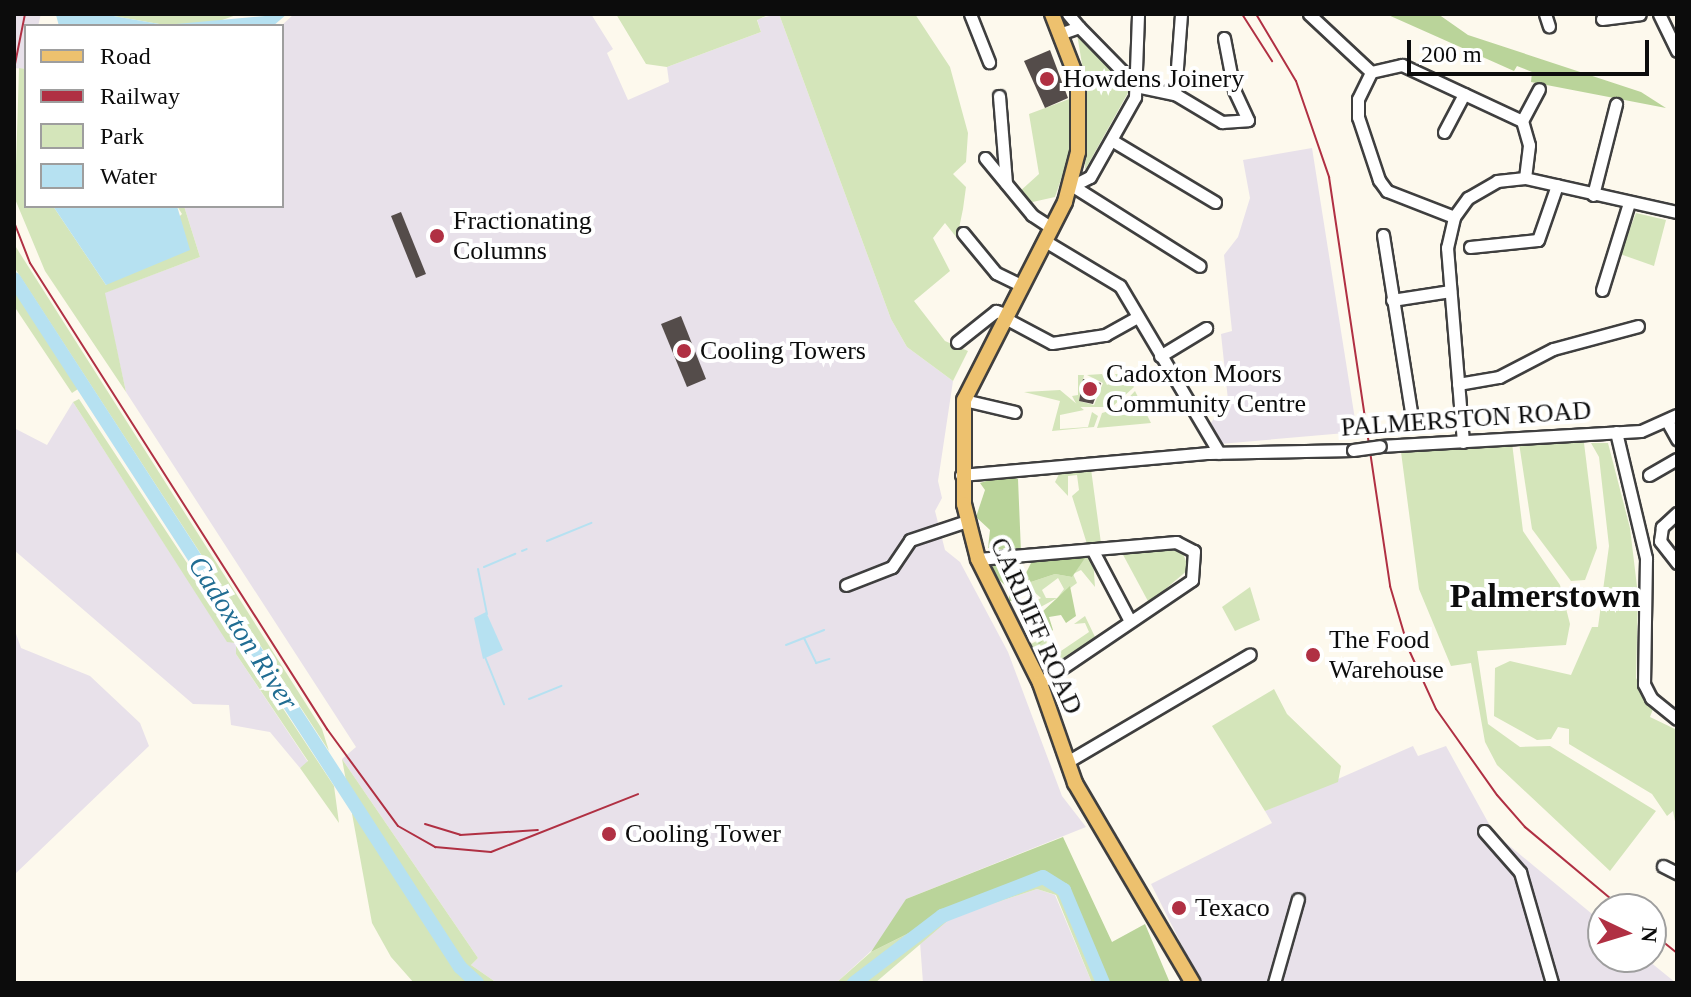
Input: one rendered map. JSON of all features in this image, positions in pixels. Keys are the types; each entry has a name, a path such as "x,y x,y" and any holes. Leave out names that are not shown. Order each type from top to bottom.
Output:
{"main road":[{"name":"CARDIFF ROAD","path":"1052,14 1062,33 1081,113 1073,188 1004,316 964,400 961,475 964,504 978,559 1040,683 1067,762 1193,983"},
{"name":"CARDIFF ROAD","path":"1162,927 1182,983"}],"street":[{"path":"971,14 989,62"},
{"path":"1068,14 1125,74 1175,94 1222,122 1248,120 1234,90 1224,38"},
{"path":"1138,14 1136,80 1113,141 1073,188 1200,266"},
{"path":"1175,94 1181,14"},
{"path":"1309,14 1371,72"},
{"path":"1602,19 1640,14"},
{"path":"1659,14 1677,51"},
{"path":"1062,33 1079,27"},
{"path":"1371,72 1402,65 1522,121"},
{"path":"1371,72 1358,99 1358,117 1379,180 1387,191 1454,217"},
{"path":"1525,178 1529,145 1522,121 1539,89"},
{"path":"1444,132 1464,94"},
{"path":"999,96 1006,183"},
{"path":"1593,195 1616,104"},
{"path":"1113,141 1215,202"},
{"path":"985,158 1049,234 1120,286 1219,453"},
{"path":"1463,442 1447,248 1454,217 1483,187 1525,178 1677,212"},
{"path":"1470,247 1538,240 1557,185"},
{"path":"1602,290 1629,203"},
{"path":"963,233 996,273 1021,285"},
{"path":"1383,235 1412,418"},
{"path":"1392,300 1450,291"},
{"path":"957,342 996,311 1052,343 1105,335 1137,317"},
{"path":"1458,384 1499,377 1553,349 1638,326"},
{"path":"1160,356 1206,328"},
{"path":"964,400 1015,412"},
{"path":"1672,418 1677,439"},
{"name":"PALMERSTON ROAD","path":"961,475 1219,453 1353,450 1616,432 1672,418"},
{"path":"1616,432 1646,558 1644,684 1651,698 1677,719"},
{"path":"1649,475 1677,459"},
{"path":"964,504 985,473"},
{"path":"1674,563 1660,541 1662,527 1677,513"},
{"path":"846,585 892,567 910,540 967,521"},
{"path":"978,559 1176,542 1194,551 1192,580 1040,683"},
{"path":"1092,549 1130,621"},
{"path":"1067,762 1250,654"},
{"path":"1484,831 1520,872 1552,983"},
{"path":"1663,866 1677,873"},
{"path":"1274,983 1298,899"}],"shaded area":[{"path":"14,14 41,14 38,24 24,24 24,69 14,68"},
{"path":"294,14 591,14 613,49 607,53 628,100 669,82 667,67 761,32 757,19 779,14 891,319 907,347 953,381 938,481 942,498 935,511 945,550 960,562 1008,652 1062,796 1086,827 906,899 882,941 836,983 497,983 471,965 478,958 342,759 356,747 126,392 104,293 200,257 185,208 284,208 283,24"},
{"path":"1312,148 1357,432 1220,444 1210,424 1228,400 1221,334 1232,331 1224,255 1238,237 1250,198 1243,160"},
{"path":"73,402 227,641 236,643 236,654 308,762 300,768 270,732 231,725 229,705 193,704 14,550 14,428 47,445"},
{"path":"14,628 21,648 90,676 140,723 149,746 14,875"},
{"path":"1413,746 1418,756 1446,746 1494,833 1587,910 1587,973 1664,973 1676,983 1201,983 1151,884 1272,823 1265,811"},
{"path":"1037,889 1055,895 1092,983 923,983 920,942 952,917"}],"green space":[{"path":"102,14 239,14 214,23 159,24"},
{"path":"616,14 770,14 757,20 761,32 667,67 646,64"},
{"path":"779,14 915,14 950,67 968,133 966,162 953,174 966,187 963,209 957,238 945,223 933,238 950,271 914,301 945,341 968,351 953,381 907,347 891,319"},
{"path":"1386,14 1438,14 1468,35 1641,92 1666,108 1531,82 1532,72 1517,66 1514,71"},
{"path":"1077,34 1129,91 1085,170 1087,94"},
{"path":"19,68 24,69 24,208 54,208 106,285 182,214 178,208 185,208 200,257 105,293 126,392 45,271 15,199"},
{"path":"1072,98 1070,153 1055,197 1028,203 1018,193 1039,174 1029,114"},
{"path":"1636,213 1666,220 1654,266 1620,254"},
{"path":"14,244 322,729 329,751 14,267"},
{"path":"14,290 78,389 72,393 14,306"},
{"path":"1102,374 1107,385 1118,379 1115,374 1125,374 1134,387 1112,407 1078,407 1072,396 1078,395 1078,375 1084,375 1079,401 1094,405 1103,383 1087,375"},
{"path":"1060,390 1084,410 1060,415 1060,429 1088,427 1092,412 1098,416 1094,427 1052,431 1060,401 1024,392"},
{"path":"1135,391 1151,423 1097,428 1102,413 1119,408"},
{"path":"79,399 334,786 339,823 300,768 308,761 236,654 236,643 227,642 73,402"},
{"path":"1512,443 1523,531 1560,585 1570,624 1566,645 1477,651 1488,724 1520,747 1550,746 1656,811 1610,871 1497,765 1485,742 1471,663 1451,666 1419,589 1401,452"},
{"path":"1519,443 1584,443 1597,548 1585,580 1571,581 1532,529"},
{"path":"1591,443 1608,443 1630,528 1638,595 1636,678 1653,709 1650,717 1677,730 1677,832 1673,811 1667,816 1652,794 1569,744 1569,729 1558,727 1551,739 1537,740 1494,716 1495,668 1510,661 1571,675 1592,627 1598,627 1609,546 1599,457"},
{"path":"1091,469 1101,543 1087,544 1072,496 1079,490 1077,475 1068,476 1068,496 1055,482 1060,472"},
{"path":"1006,475 1018,479 1021,552 988,548 990,530 976,517 985,490 980,483"},
{"path":"1121,551 1182,551 1189,569 1149,603"},
{"path":"1079,552 1087,555 1072,577 1055,574 1025,584 1017,601 1009,601 1009,589 991,572 994,562 1008,563 1010,572 1024,577 1033,559"},
{"path":"1086,555 1093,559 1095,587 1081,570 1073,574 1077,583 1058,597 1064,589 1058,578 1042,590 1046,598 1057,598 1037,609 1034,602 1041,598 1025,584 1055,574 1072,577 1075,566"},
{"path":"1070,586 1076,616 1066,623 1061,615 1049,617 1053,630 1039,645 1028,625"},
{"path":"1250,587 1260,620 1235,631 1222,607"},
{"path":"1085,616 1096,639 1047,675 1031,644 1046,636 1048,658 1058,653 1089,632 1085,623 1074,624"},
{"path":"1274,689 1287,714 1341,766 1338,782 1265,811 1212,726"},
{"path":"342,759 478,958 471,965 497,983 414,983 391,957 372,923"},
{"path":"1063,837 1112,942 1145,924 1170,983 1103,983 1061,894 1043,883 977,899 871,952 906,899"},
{"path":"1043,877 1074,911 1103,983 1092,983 1056,895 1037,889 952,917 875,983 836,983 871,952 977,899"}],"water":[{"path":"102,14 159,24 58,24 56,15"},
{"path":"287,14 275,24 176,24"},
{"path":"54,208 178,208 190,250 106,285"},
{"path":"486,612 503,650 483,659 474,618"}],"building":[{"name":"Howdens Joinery","path":"1050,50 1068,98 1045,108 1024,61"},
{"path":"401,212 426,274 416,278 391,216"},
{"name":"Cooling Towers","path":"681,316 706,379 687,387 661,324"},
{"name":"Cadoxton Moors Community Centre","path":"1083,379 1101,383 1093,404 1079,401"}],"waterway":[{"name":"Cadoxton River","path":"14,279 460,967 477,983"},
{"path":"547,541 591,523"},
{"path":"522,551 527,549"},
{"path":"484,567 515,554"},
{"path":"478,569 487,614"},
{"path":"786,645 824,630"},
{"path":"804,638 816,663 829,659"},
{"path":"485,657 504,704"},
{"path":"529,699 561,686"},
{"name":"Cadoxton River","path":"854,983 942,916 1043,877 1064,890 1103,983"}],"railway":[{"path":"14,69 25,14"},
{"path":"1242,14 1272,61"},
{"path":"1256,14 1296,81 1329,177 1390,586 1409,650 1436,709 1497,795 1525,827 1604,893"},
{"path":"14,222 30,263 327,729 398,826 435,847 491,852 638,794"},
{"path":"425,824 460,835 538,830"},
{"path":"1667,945 1677,953"}],"place":[{"name":"Howdens Joinery","path":"1047,79"},
{"name":"Fractionating Columns","path":"437,236"},
{"name":"Cooling Towers","path":"684,351"},
{"name":"Cadoxton Moors Community Centre","path":"1090,389"},
{"name":"The Food Warehouse","path":"1313,655"},
{"name":"Cooling Tower","path":"609,834"},
{"name":"Texaco","path":"1179,908"}],"district":[{"name":"Palmerstown","path":"1545,596"}]}
